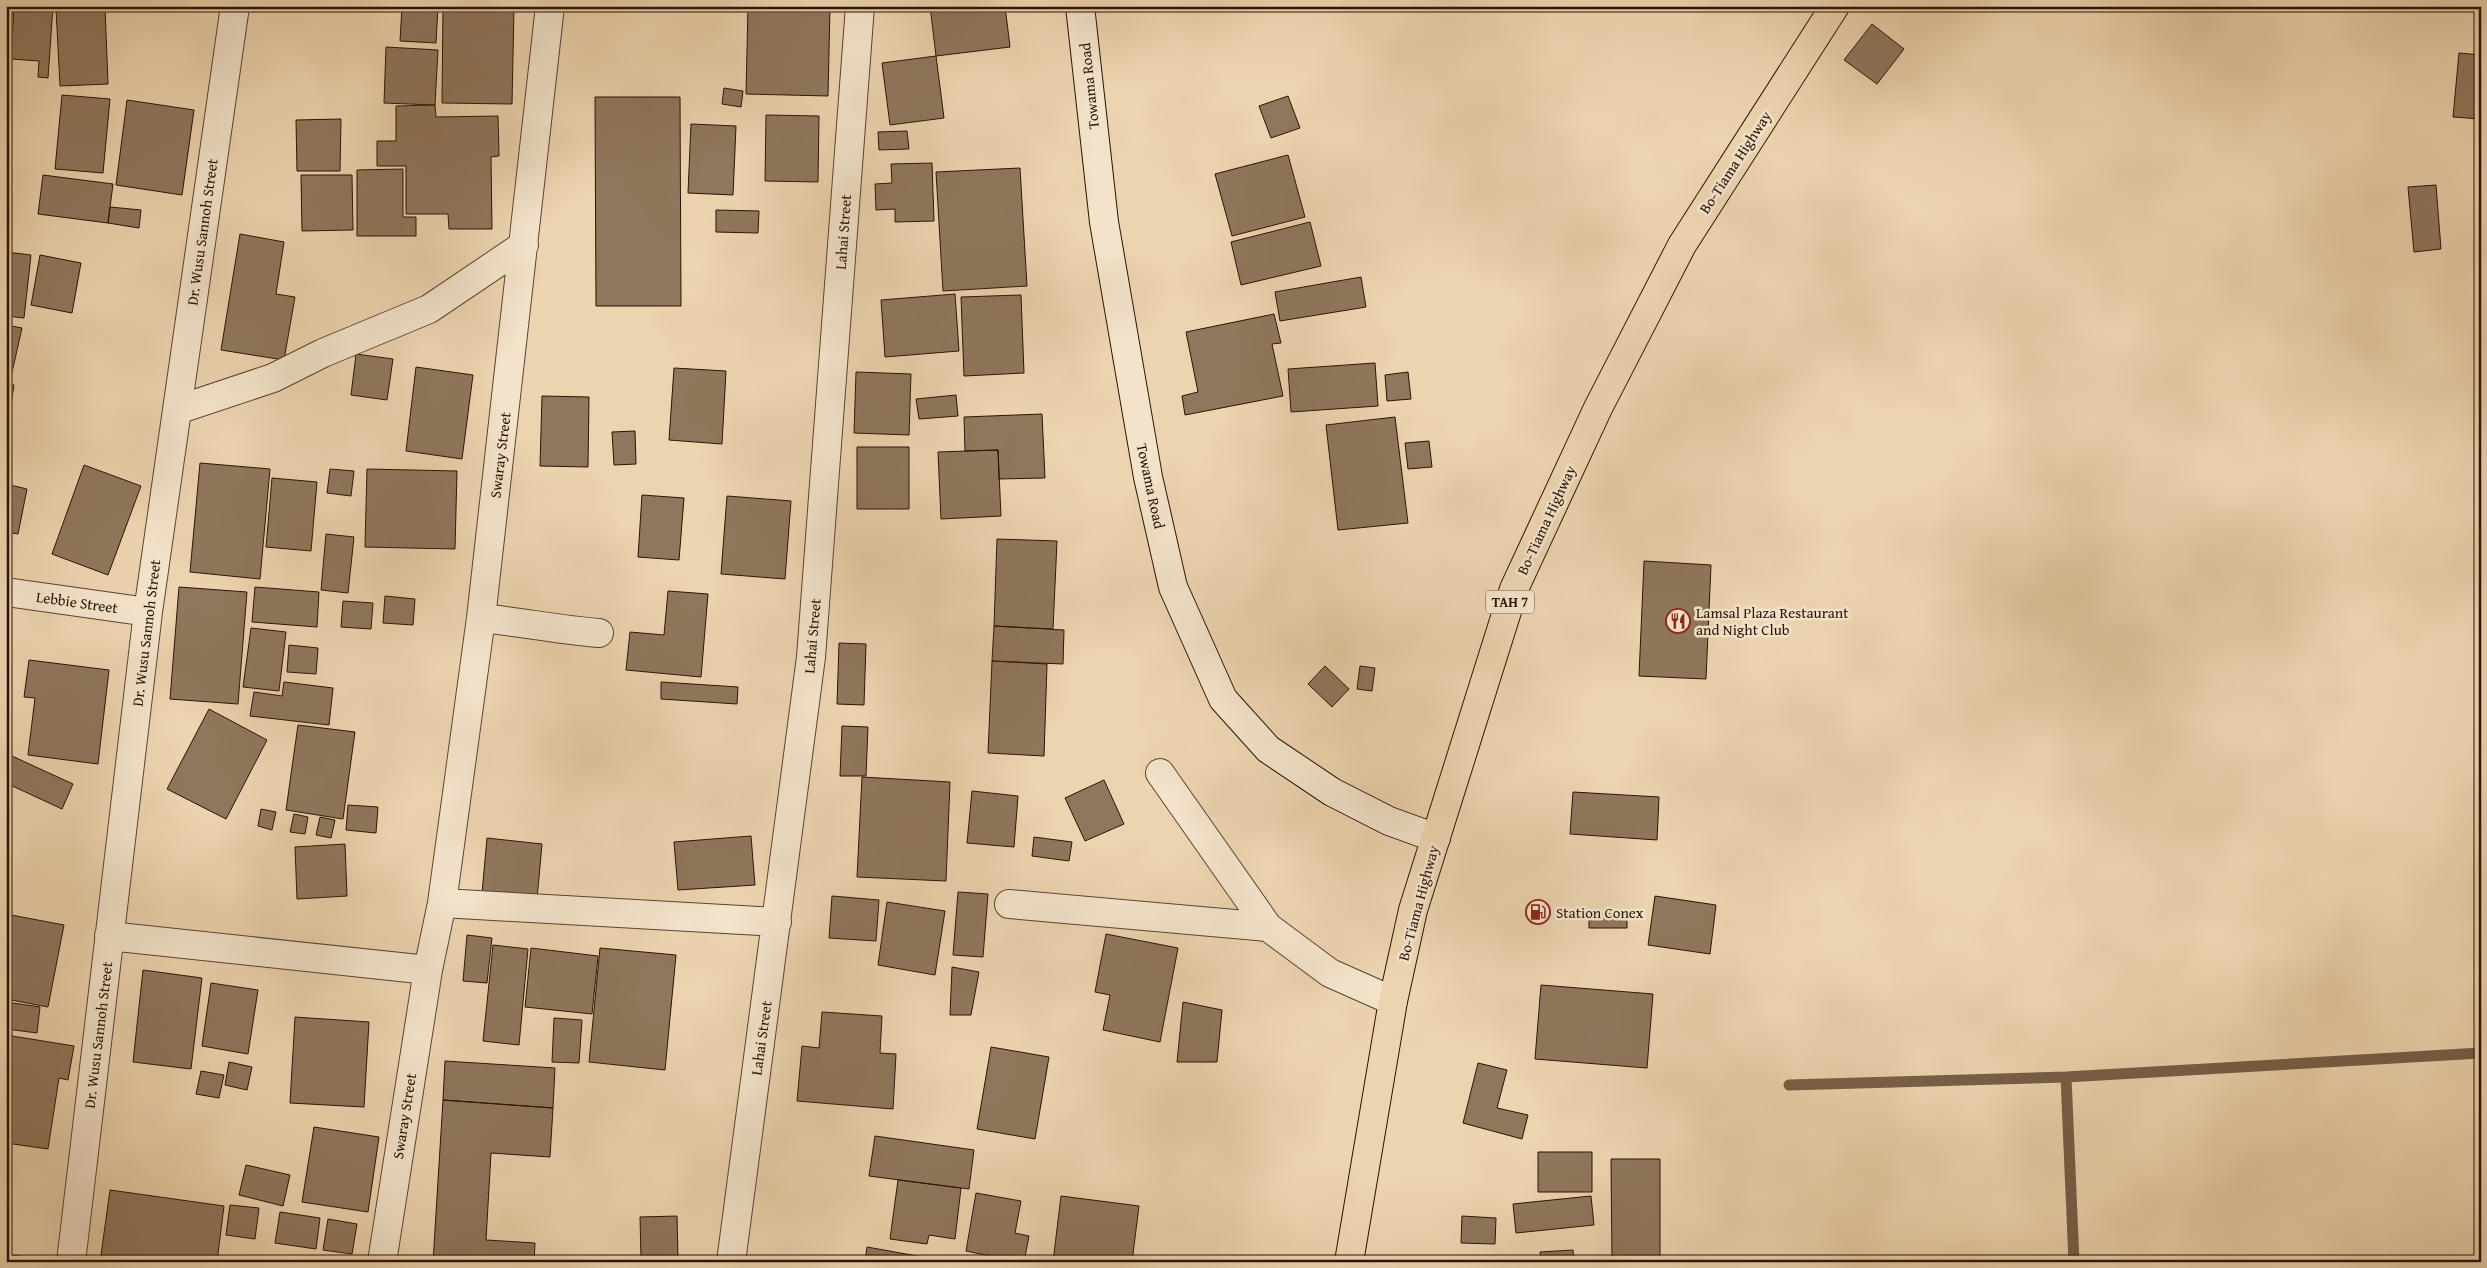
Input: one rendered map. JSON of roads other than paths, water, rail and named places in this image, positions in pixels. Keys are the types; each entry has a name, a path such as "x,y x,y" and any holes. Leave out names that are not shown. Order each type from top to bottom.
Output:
{"highway":[{"name":"Bo-Tiama Highway","path":"1349,1262 1393,1001 1413,910 1514,589 1598,408 1682,245 1835,6"}],"street":[{"name":"Dr. Wusu Sannoh Street","path":"71,1262 148,612 235,6"},
{"name":"Swaray Street","path":"382,1262 428,970 442,904 481,618 550,6"},
{"name":"Lahai Street","path":"731,1262 777,922 810,657 860,6"},
{"name":"Towama Road","path":"1080,6 1104,222 1148,477 1173,587 1223,699 1268,749 1332,792 1389,821 1436,838"},
{"path":"176,410 273,378 323,353 429,309 524,244"},
{"name":"Lebbie Street","path":"6,592 148,612"},
{"path":"481,618 526,622 570,631 599,633"},
{"path":"1160,773 1268,927 1330,973 1393,1001"},
{"path":"442,904 777,922"},
{"path":"1009,904 1268,927"},
{"path":"109,936 428,970"}],"waterway":[{"path":"1789,1085 2066,1077 2481,1053"},
{"path":"2066,1077 2074,1262"}],"place":[{"name":"Lamsal Plaza Restaurant and Night Club","path":"1678,621"},
{"name":"Station Conex","path":"1538,912"}]}
